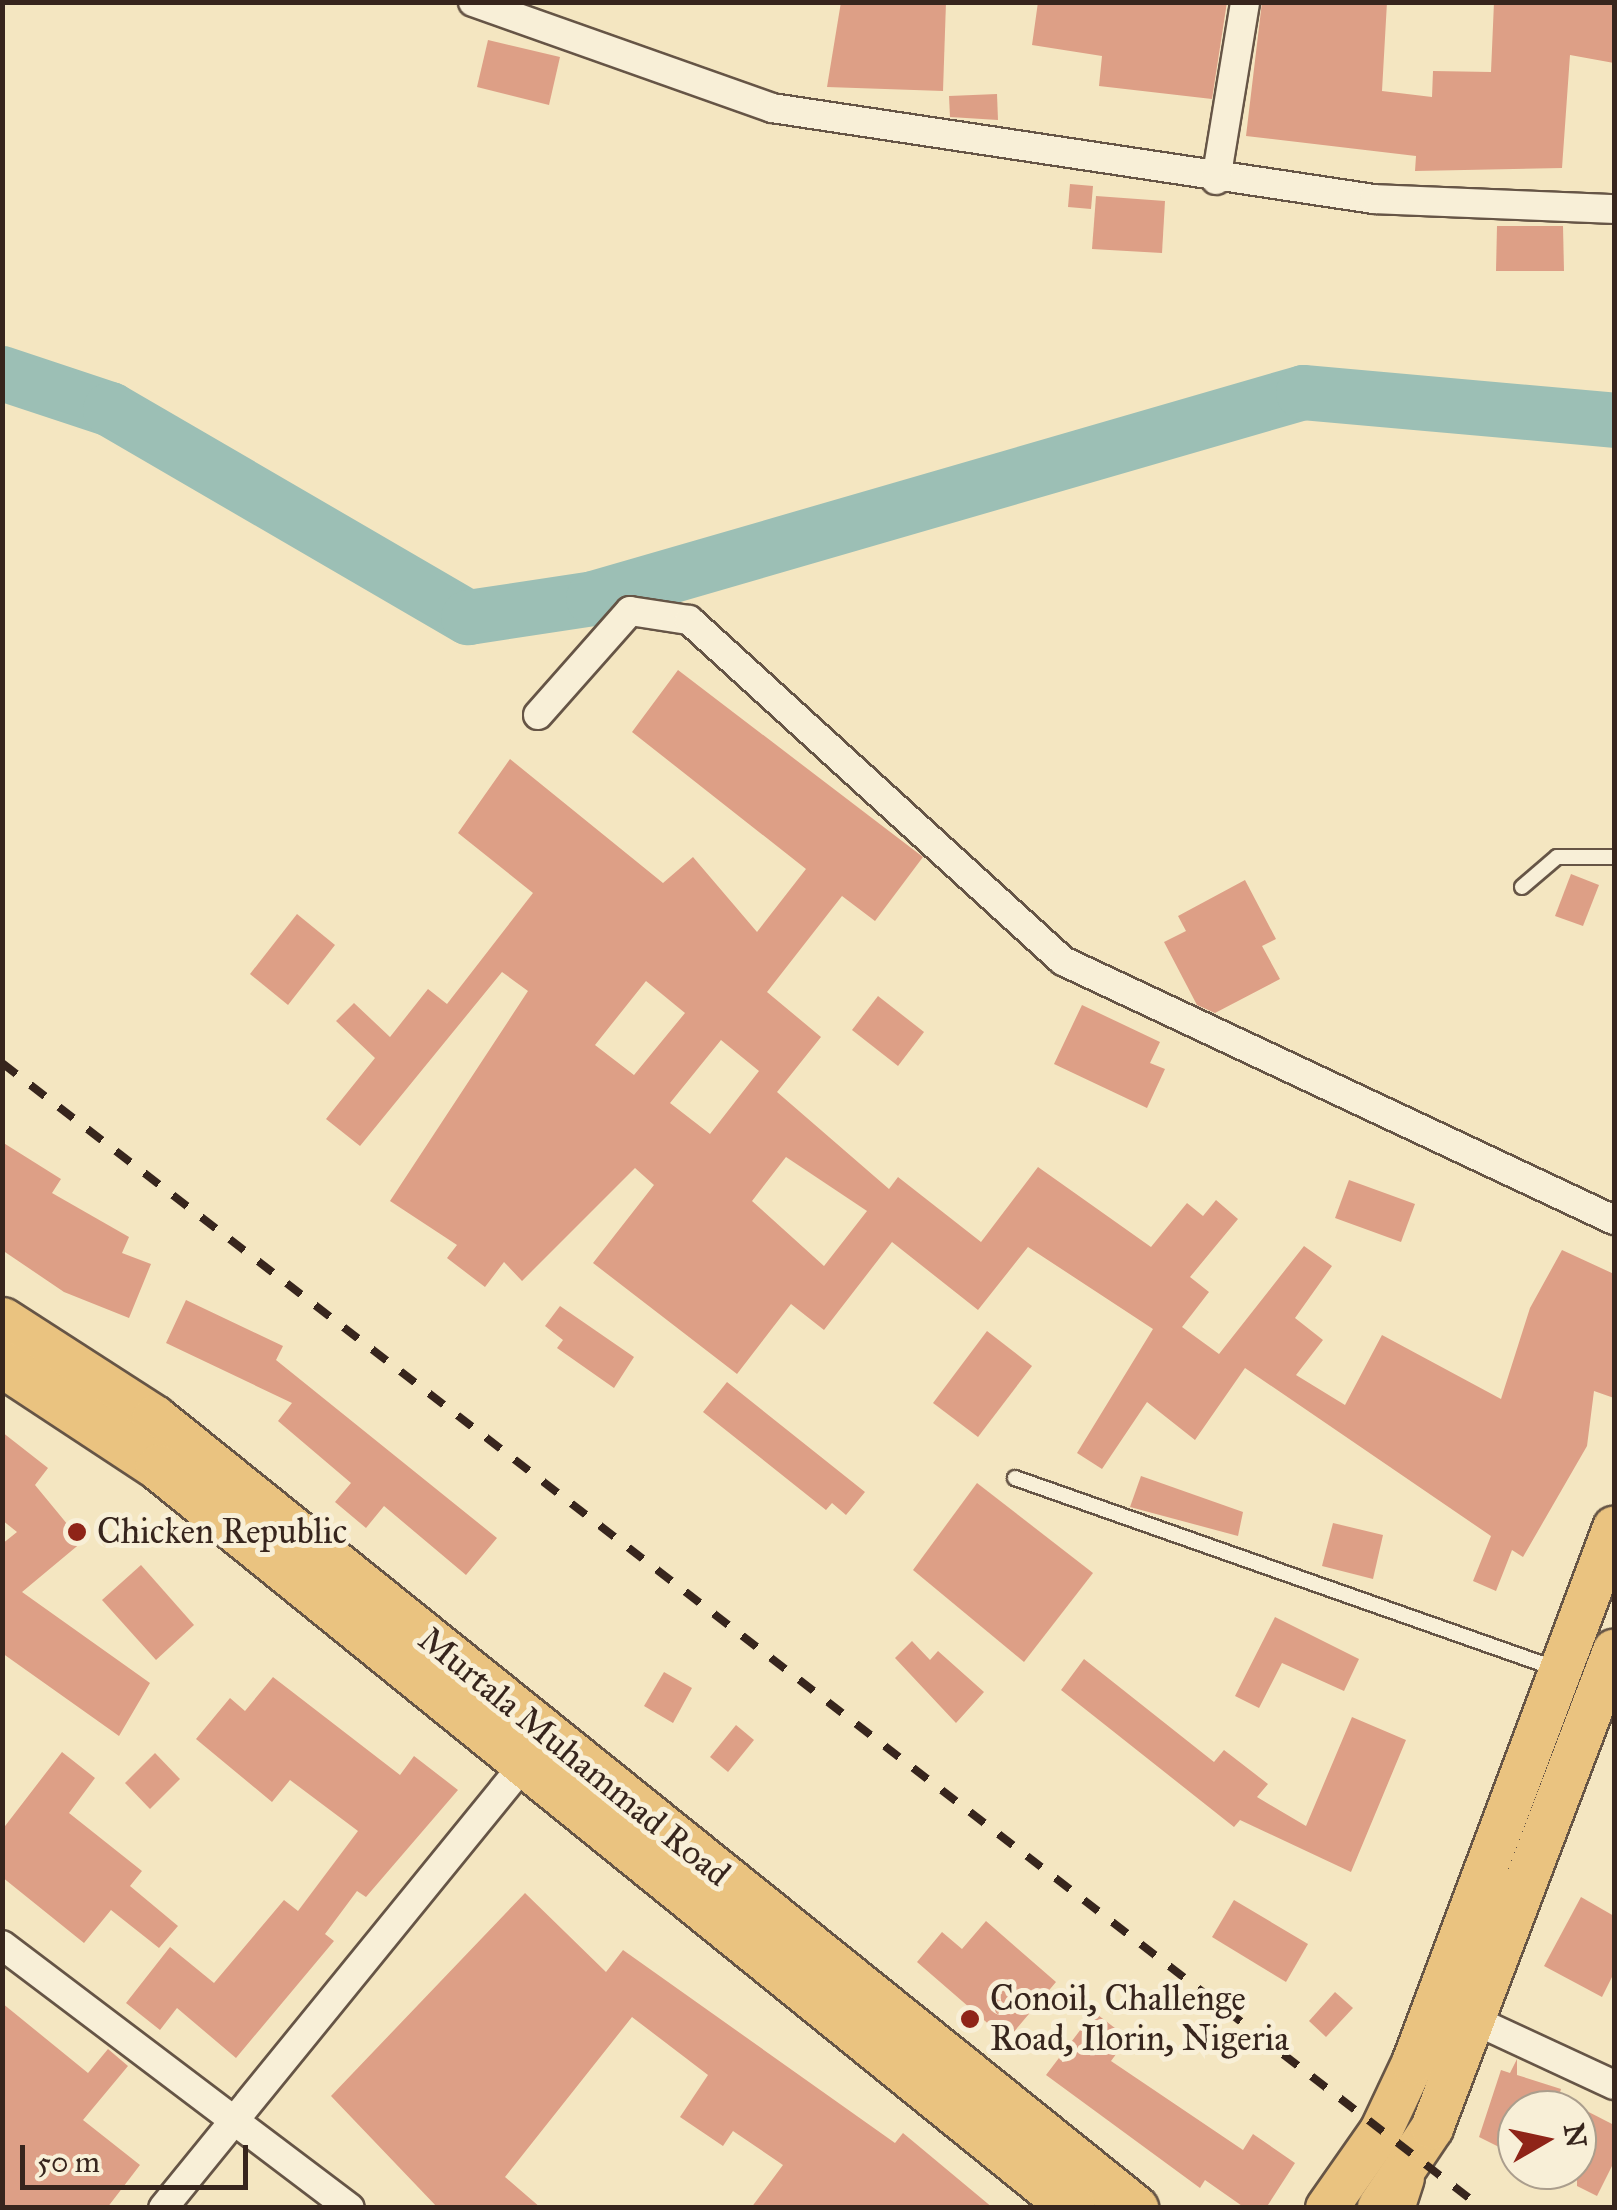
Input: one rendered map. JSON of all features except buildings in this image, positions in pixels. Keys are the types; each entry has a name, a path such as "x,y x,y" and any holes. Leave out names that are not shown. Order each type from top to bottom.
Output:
{"highway":[{"name":"Murtala Muhammad Road","path":"2,1320 154,1418 1136,2208"},
{"name":"Murtala Muhammad Road","path":"2,1364 158,1468 1073,2208"}],"main road":[{"path":"1390,2198 1432,2128 1474,2020 1586,1686 1614,1528"},
{"path":"1327,2208 1380,2132 1586,1686 1614,1650"}],"street":[{"path":"473,2 508,9 772,108 1216,180 1374,199 1614,209"},
{"path":"1216,180 1245,2"},
{"path":"538,715 630,611 689,620 1062,962 1614,1220"},
{"path":"164,2208 525,1762"},
{"path":"2,1945 232,2124 350,2208"},
{"path":"1474,2020 1614,2084"}],"lane":[{"path":"1522,887 1557,857 1614,857"},
{"path":"1015,1478 1586,1686"}],"waterway":[{"path":"2,373 110,409 468,617 593,598 1303,392 1614,420"}],"railway":[{"path":"2,1063 1482,2208"}],"place":[{"name":"Chicken Republic","path":"77,1532"},
{"name":"Conoil, Challenge Road, Ilorin, Nigeria","path":"970,2019"}]}
